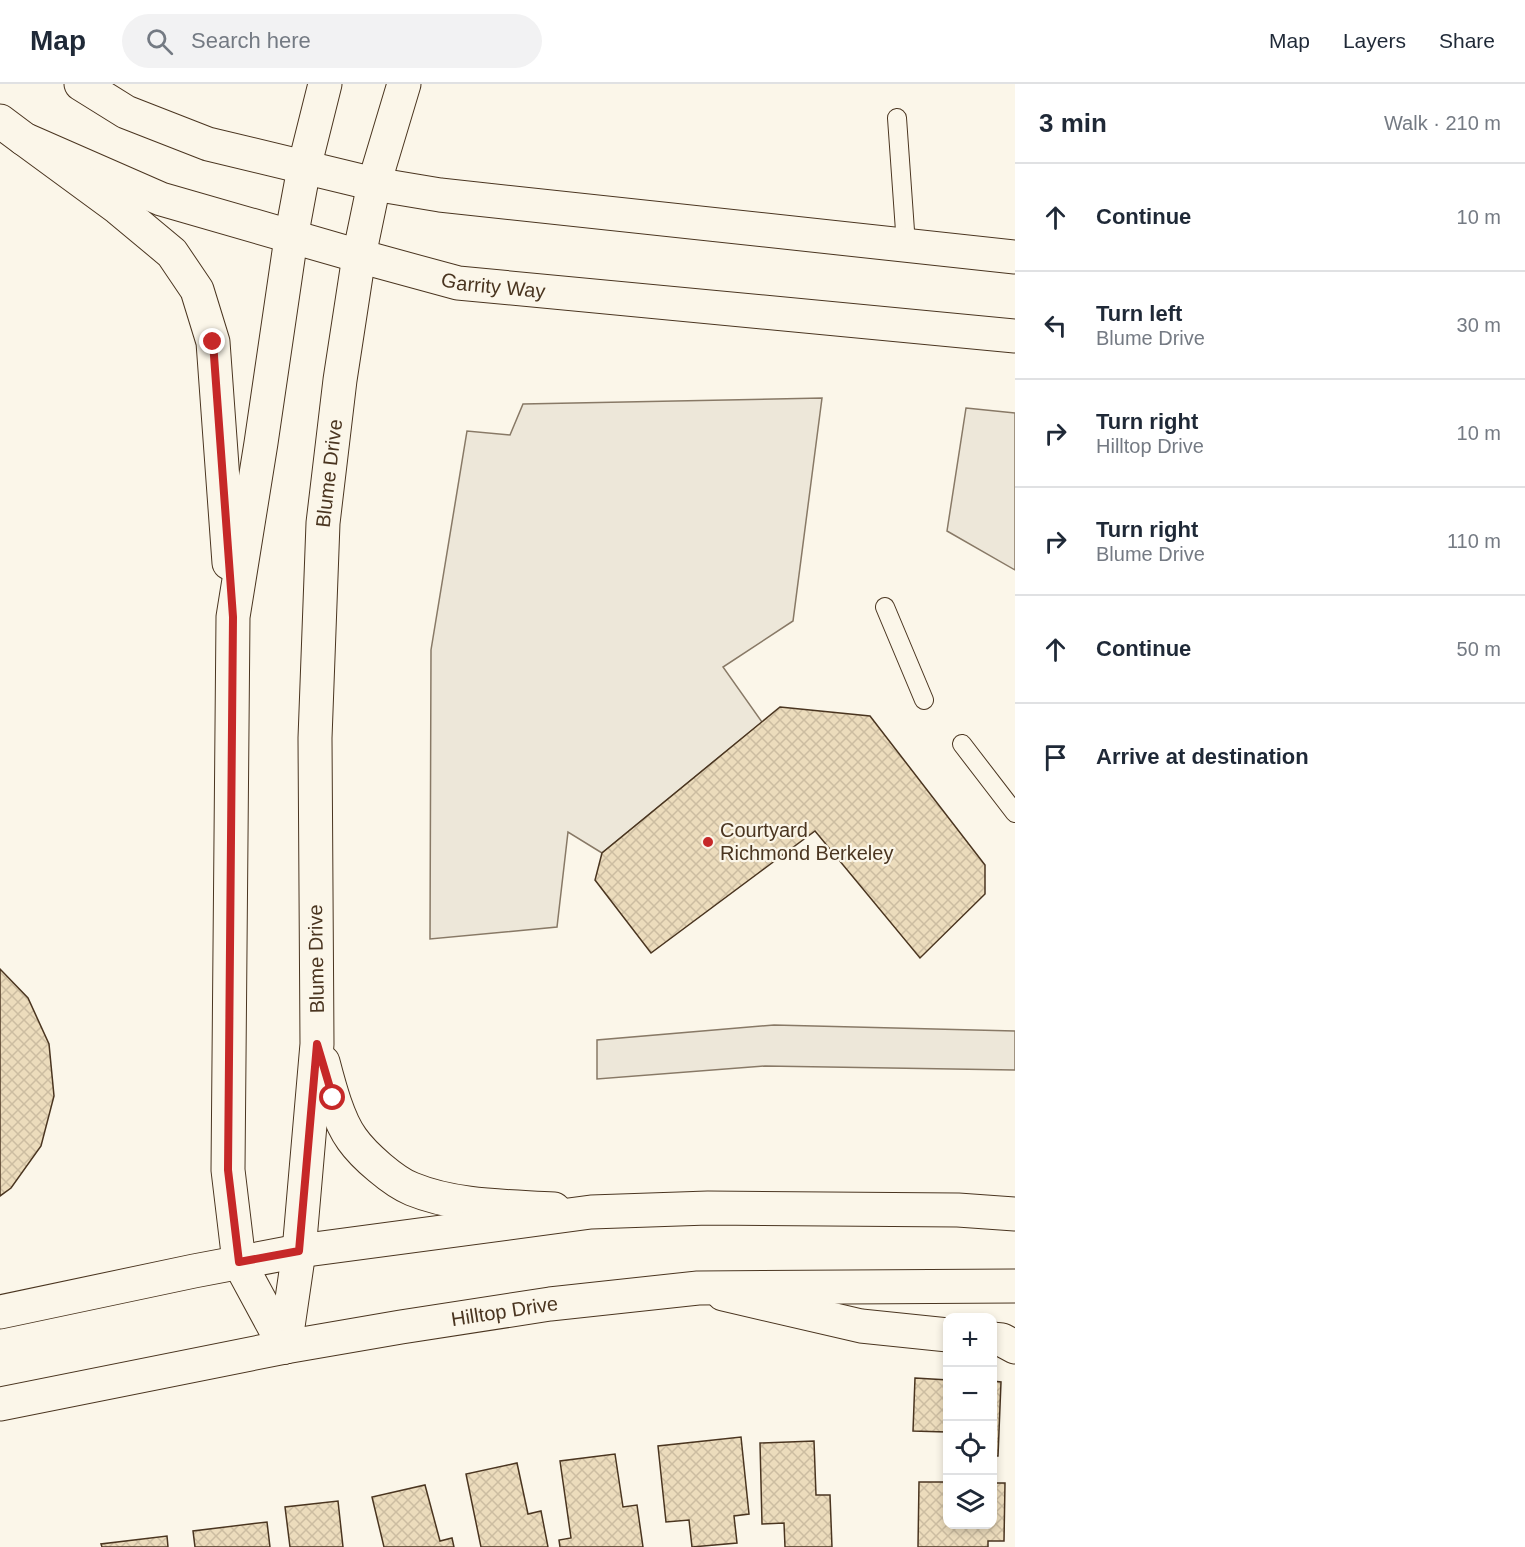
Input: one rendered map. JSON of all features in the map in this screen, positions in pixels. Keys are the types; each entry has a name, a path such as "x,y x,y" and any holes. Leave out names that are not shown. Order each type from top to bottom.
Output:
{"street":[{"path":"81,84 126,112 208,144 374,184 452,196 1015,257"},
{"path":"233,617 291,238 304,168 325,84"},
{"name":"Blume Drive","path":"285,1347 299,1251 317,1044 315,750 323,523 340,380 359,256 374,184 404,84"},
{"path":"12,130 118,208 172,253 196,290 213,342 233,617 228,1170 239,1262 285,1347"},
{"name":"Garrity Way","path":"12,130 161,199 291,238 458,283 1015,336"},
{"path":"317,1044 333,1098 351,1138 374,1163 411,1189 462,1202 591,1212"},
{"path":"0,1312 299,1251 591,1212 708,1208 957,1210 1015,1214"},
{"name":"Hilltop Drive","path":"0,1404 285,1347 550,1304 698,1288 1015,1286"},
{"path":"698,1288 861,1326 943,1334"},
{"path":"997,1339 1015,1347"}],"lane":[{"path":"897,118 906,245"},
{"path":"885,607 924,700"},
{"path":"962,744 1015,813"}],"shaded area":[{"path":"822,398 793,621 723,667 762,722 602,853 568,832 557,927 430,939 431,650 467,431 510,435 523,404"},
{"path":"966,408 1015,413 1015,570 947,531"},
{"path":"774,1025 1015,1031 1015,1070 765,1066 597,1079 597,1040"}],"building":[{"name":"Courtyard Richmond Berkeley","path":"780,707 870,716 985,865 985,894 920,958 815,831 651,953 595,880 602,853"},
{"path":"0,969 28,998 49,1044 54,1096 41,1146 11,1188 0,1196"},
{"path":"915,1378 943,1380 943,1432 913,1431"},
{"path":"997,1382 1001,1382 997,1456"},
{"path":"741,1437 749,1514 734,1516 737,1543 692,1547 689,1520 666,1522 658,1446"},
{"path":"814,1441 816,1495 830,1495 832,1547 785,1547 784,1523 762,1524 760,1443"},
{"path":"615,1454 623,1507 637,1505 643,1547 560,1547 559,1540 571,1538 560,1461"},
{"path":"517,1463 528,1514 541,1511 548,1547 481,1547 466,1474"},
{"path":"919,1482 943,1482 943,1529 997,1529 997,1483 1005,1483 1004,1541 988,1541 988,1547 918,1547"},
{"path":"425,1485 440,1541 452,1538 454,1547 384,1547 372,1497"},
{"path":"338,1501 343,1547 290,1547 285,1507"},
{"path":"267,1522 270,1547 195,1547 193,1531"},
{"path":"167,1536 168,1547 102,1547 101,1544"}],"place":[{"name":"Courtyard Richmond Berkeley","path":"708,842"}],"route":[{"path":"213,342 233,617 228,1170 239,1262 299,1251 317,1044 333,1098"}]}
